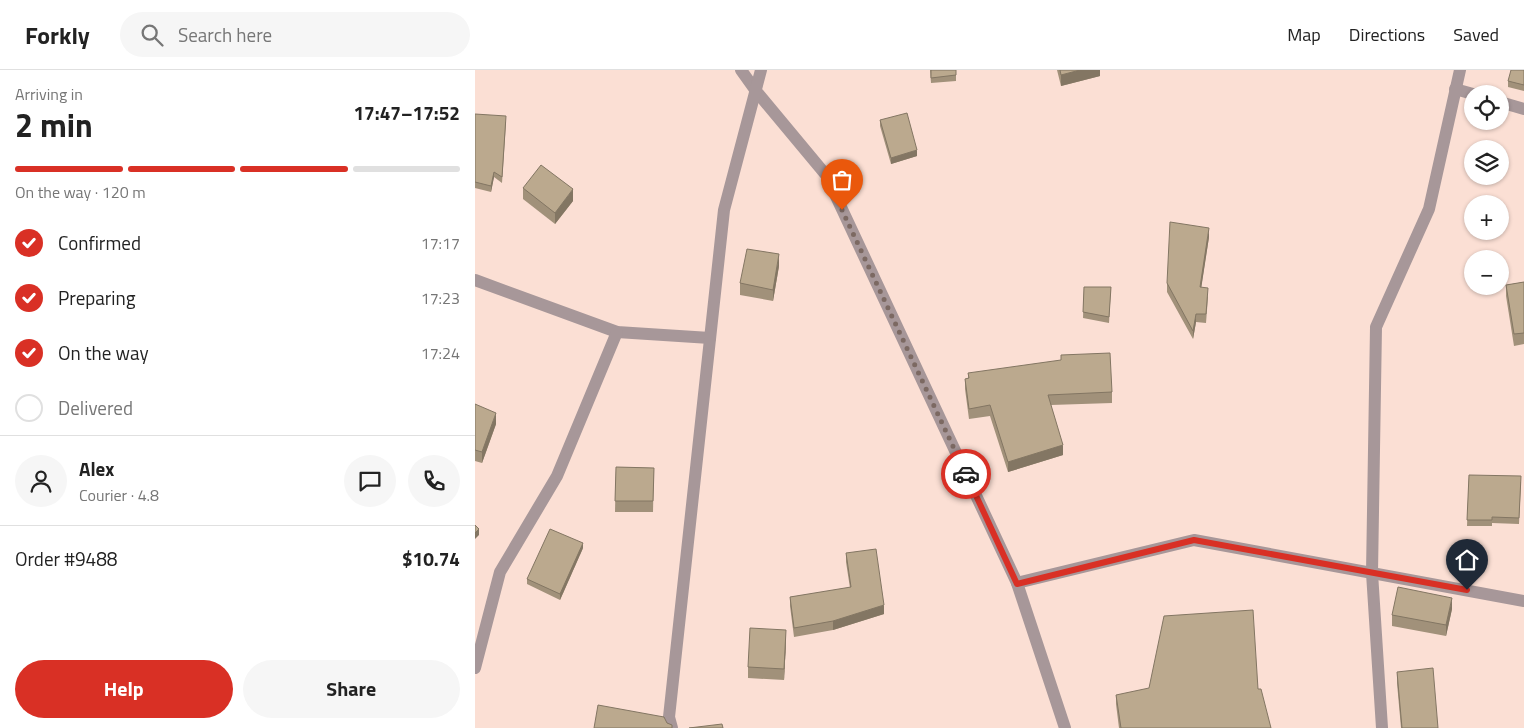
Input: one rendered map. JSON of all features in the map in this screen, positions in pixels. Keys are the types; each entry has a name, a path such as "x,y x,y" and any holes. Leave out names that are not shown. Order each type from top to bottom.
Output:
{"street":[{"path":"741,70 756,91 826,174 1017,584 1065,728"},
{"path":"672,728 669,717 724,210 761,70"},
{"path":"1382,728 1371,573 1376,327 1429,209 1460,70"},
{"path":"1455,88 1464,91"},
{"path":"1509,105 1524,109"},
{"path":"475,280 617,332 710,338"},
{"path":"475,668 500,572 557,476 617,332"},
{"path":"1017,584 1194,540 1524,601"}],"building":[{"path":"931,70 956,70 956,75 931,78"},
{"path":"1060,70 1080,70 1061,75"},
{"path":"1511,70 1524,70 1524,85 1508,81"},
{"path":"907,113 917,150 891,158 880,120"},
{"path":"475,114 506,116 502,177 494,172 491,186 475,182"},
{"path":"541,165 573,189 555,213 523,188"},
{"path":"1170,222 1209,228 1200,287 1208,288 1206,314 1196,314 1193,331 1167,283"},
{"path":"747,249 779,254 773,290 740,283"},
{"path":"1524,282 1524,333 1514,334 1508,295 1509,284"},
{"path":"1084,287 1111,287 1109,317 1083,312"},
{"path":"1110,353 1112,392 1048,395 1063,445 1008,462 990,405 969,409 965,379 969,378 968,373 1061,360 1061,355"},
{"path":"475,404 496,413 482,452 475,450"},
{"path":"616,467 654,468 653,501 615,501"},
{"path":"1469,475 1521,476 1519,518 1492,517 1492,520 1467,520"},
{"path":"475,525 479,529 475,533"},
{"path":"550,529 583,543 560,594 527,579"},
{"path":"876,549 884,605 833,621 794,628 790,597 851,587 846,553"},
{"path":"1398,587 1452,598 1446,625 1392,615"},
{"path":"1253,610 1258,689 1261,689 1271,728 1121,728 1116,695 1149,688 1164,616"},
{"path":"750,628 786,630 784,669 748,667"},
{"path":"1433,668 1438,728 1402,728 1397,672"},
{"path":"598,705 664,717 667,723 672,725 672,728 594,728"},
{"path":"722,724 723,728 689,728"}],"way so far":[{"path":"842,210 966,474"}],"route":[{"path":"966,474 1017,584 1194,540 1467,590"}]}
